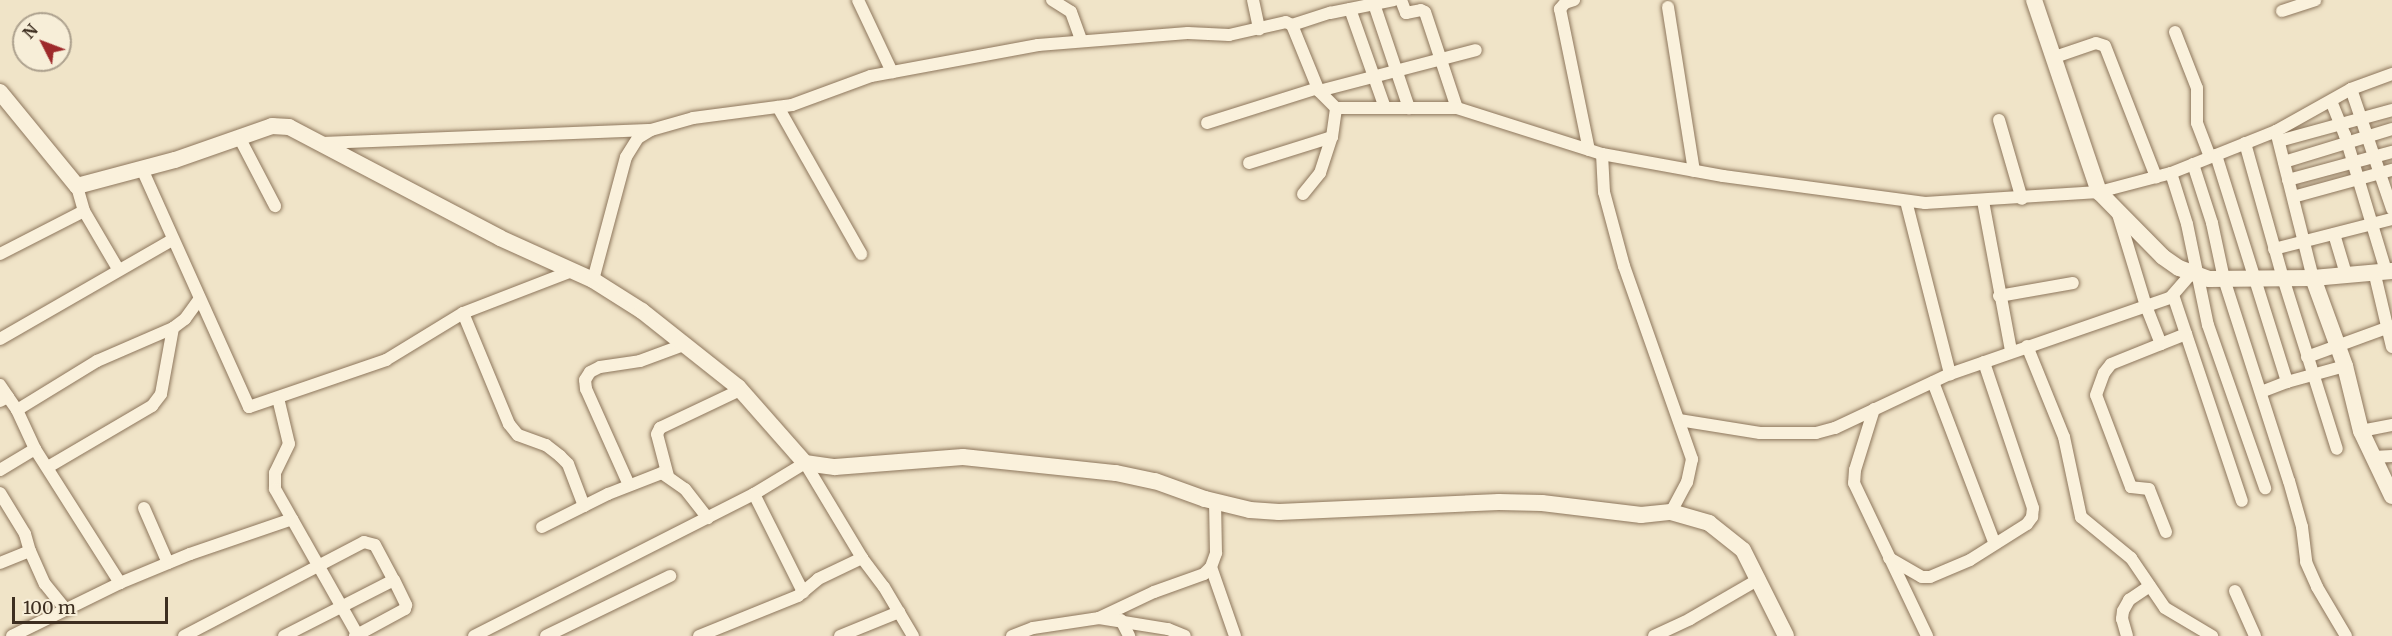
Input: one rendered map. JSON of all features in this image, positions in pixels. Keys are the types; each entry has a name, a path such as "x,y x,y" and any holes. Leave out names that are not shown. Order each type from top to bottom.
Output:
{"street":[{"path":"858,0 892,72"},
{"path":"1052,0 1071,12 1081,40"},
{"path":"1253,0 1260,29"},
{"path":"1292,25 1394,0"},
{"path":"1401,0 1406,12 1421,10 1425,12 1457,108"},
{"path":"1574,0 1564,3 1560,9 1589,150"},
{"path":"2034,0 2099,192 2118,214 2163,257 2180,268 2196,272 2209,279 2313,278 2384,271"},
{"path":"2282,11 2315,0"},
{"path":"1374,4 1409,108"},
{"path":"1668,7 1694,171"},
{"path":"1350,9 1385,108"},
{"path":"319,143 651,129 693,118 778,107 832,92 871,76 1038,45 1188,33 1229,35 1286,22 1292,25 1318,89 1336,108 1457,108 1602,154 1694,171 1925,203 2022,199 2099,192 2171,173 2245,143 2341,125 2392,110"},
{"path":"2175,32 2197,88 2197,123 2213,156 2256,279 2287,382"},
{"path":"2052,58 2096,43 2105,46 2156,177"},
{"path":"1207,123 1318,89 1476,50"},
{"path":"2277,136 2351,89 2392,74"},
{"path":"2351,89 2373,155 2386,171 2392,209"},
{"path":"0,92 6,110 77,186 84,211 118,269"},
{"path":"2331,101 2353,162 2384,271 2392,347"},
{"path":"778,107 861,254"},
{"path":"1303,194 1320,173 1332,137 1336,108"},
{"path":"2000,120 2022,199"},
{"path":"77,186 142,169 272,126 289,127 500,238 593,280 642,311 686,344 740,390 805,463 862,558 913,636"},
{"path":"593,280 626,157 638,138 651,129"},
{"path":"2284,162 2392,129"},
{"path":"2277,136 2313,278 2345,366 2361,431 2392,496"},
{"path":"239,137 275,206"},
{"path":"1249,163 1332,137"},
{"path":"2245,143 2274,249 2337,449"},
{"path":"2288,180 2373,155 2392,152"},
{"path":"1602,154 1604,192 1624,266 1692,459 1687,482 1671,513"},
{"path":"2193,164 2212,223 2224,279 2299,515 2306,562 2317,588 2346,636"},
{"path":"142,169 246,404 253,407 386,360 463,313 572,271"},
{"path":"2293,197 2358,181 2386,171"},
{"path":"2171,173 2208,325 2265,488"},
{"path":"1906,201 1950,374"},
{"path":"1983,201 2011,351"},
{"path":"0,254 84,211"},
{"path":"2118,214 2146,306 2161,344"},
{"path":"2274,249 2392,219"},
{"path":"2334,234 2346,274"},
{"path":"0,339 118,269 172,240"},
{"path":"1679,420 1760,433 1816,433 1835,428 1950,374 2173,295 2196,272"},
{"path":"1999,296 2073,283"},
{"path":"2173,295 2242,501"},
{"path":"17,410 97,361 173,328 185,319 199,300"},
{"path":"463,313 509,424 518,435 546,445 561,456 568,464 584,506"},
{"path":"2307,357 2390,327"},
{"path":"48,467 152,406 160,394 173,328"},
{"path":"2166,532 2149,489 2131,488 2096,394 2101,379 2110,364 2186,334"},
{"path":"629,485 586,389 585,380 590,372 600,368 640,361 686,344"},
{"path":"2027,346 2064,437 2082,517 2131,558 2165,608 2212,636"},
{"path":"1888,558 1922,577 1930,577 1970,560 2027,524 2032,517 2033,508 1984,362"},
{"path":"2261,392 2287,382 2345,366"},
{"path":"1934,382 1995,544"},
{"path":"0,385 4,399 17,410 35,449 120,583"},
{"path":"668,476 657,434 660,428 740,390"},
{"path":"184,636 320,567 364,542 375,545 406,605 405,609 357,636 320,567 292,519 274,483 275,473 289,444 278,398"},
{"path":"1874,409 1855,470 1854,483 1927,636"},
{"path":"2361,431 2392,425"},
{"path":"0,470 35,449"},
{"path":"2374,457 2392,456"},
{"path":"474,636 754,494 805,463 835,467 963,457 1116,473 1155,481 1250,510 1279,512 1499,502 1552,504 1641,514 1671,513 1709,523 1743,550 1786,636"},
{"path":"542,527 656,474 668,476 692,497 708,518"},
{"path":"0,494 25,534 45,584 66,610"},
{"path":"754,494 803,592"},
{"path":"1099,618 1154,592 1204,573 1211,567 1216,553 1215,501"},
{"path":"144,508 168,563"},
{"path":"12,636 120,583 168,563 292,519"},
{"path":"0,563 30,551"},
{"path":"699,636 803,592 818,579 862,558"},
{"path":"1211,567 1235,636"},
{"path":"546,636 670,576"},
{"path":"1654,636 1690,620 1758,579"},
{"path":"284,636 394,580"},
{"path":"2127,636 2122,619 2123,611 2129,600 2150,586"},
{"path":"2235,591 2255,636"},
{"path":"840,636 899,612"},
{"path":"1012,636 1033,628 1099,618 1168,629 1185,636"},
{"path":"1121,620 1129,636"}]}
